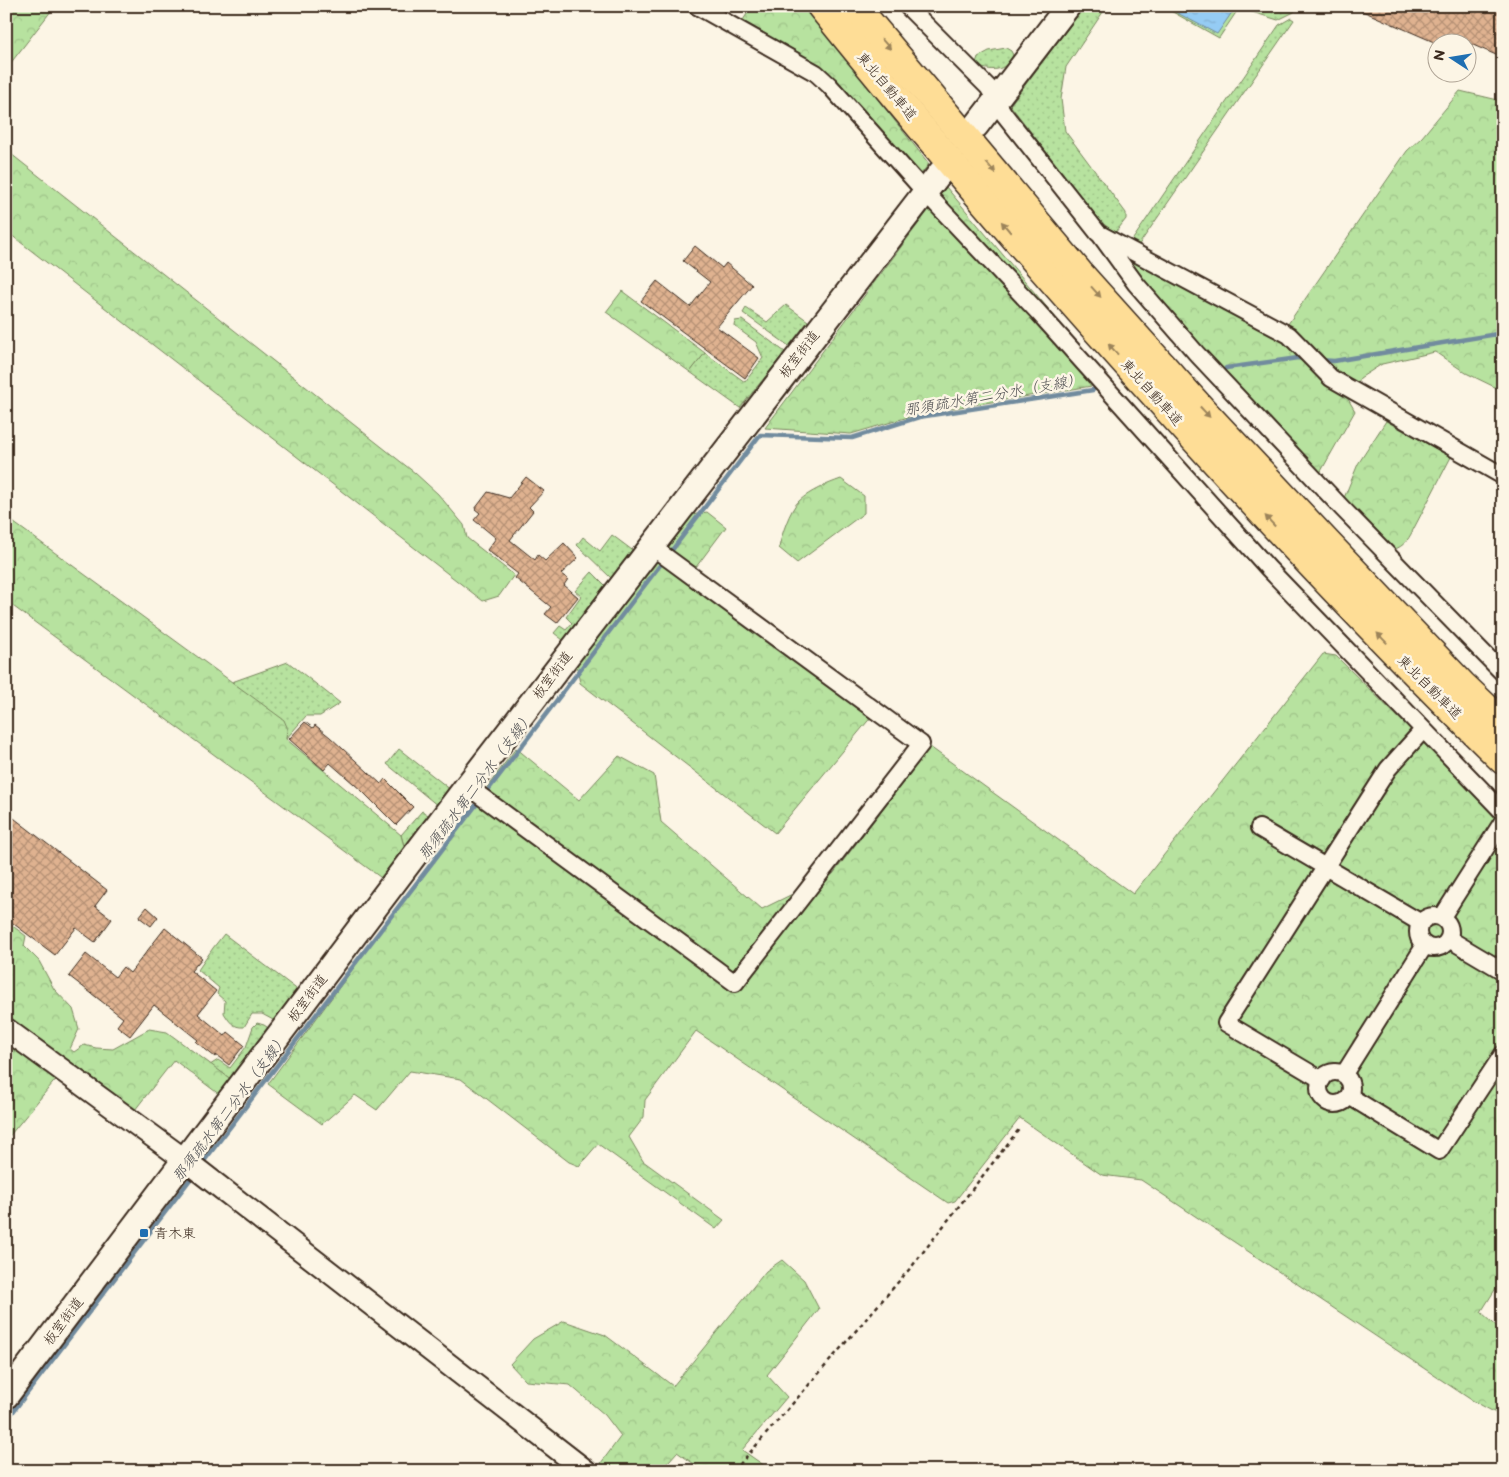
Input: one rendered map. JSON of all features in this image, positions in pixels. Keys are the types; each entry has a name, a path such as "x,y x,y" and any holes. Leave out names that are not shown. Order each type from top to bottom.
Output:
{"highway":[{"name":"東北自動車道","path":"821,6 918,124 1067,299 1306,560 1503,760"},
{"name":"東北自動車道","path":"855,6 1080,273 1190,396 1332,549 1462,685 1503,724"}],"main road":[{"path":"976,126 1068,6"},
{"name":"板室街道","path":"6,1396 467,786 940,173"}],"street":[{"path":"697,6 816,73 829,85 925,192 1038,312 1268,568 1503,812"},
{"path":"907,6 988,87 1004,114 1136,284 1196,353 1342,508 1503,673"},
{"path":"1098,233 1289,335 1331,378 1503,476"},
{"path":"467,786 736,983 921,744 651,546"},
{"path":"1322,1080 1226,1023 1388,769 1423,730"},
{"path":"1442,917 1503,821"},
{"path":"1258,828 1420,923"},
{"path":"1432,915 1442,917 1450,925 1449,939 1444,945 1439,947 1434,948 1425,945 1418,935 1420,923 1432,915"},
{"path":"1449,939 1503,971"},
{"path":"1344,1074 1425,945"},
{"path":"6,1029 185,1160 586,1471"},
{"path":"1349,1096 1439,1150 1503,1054"},
{"path":"1331,1072 1344,1074 1352,1087 1349,1096 1342,1103 1338,1104 1325,1101 1320,1093 1322,1080 1331,1072"}],"path":[{"path":"734,1471 913,1265 1020,1128"}],"green space":[{"path":"6,6 55,6 6,69"},
{"path":"752,6 804,6 929,164 921,174 915,173 833,82 740,25"},
{"path":"1085,6 1107,6 1066,67 1061,99 1065,131 1126,213 1126,219 1115,233 1100,221 1010,105"},
{"path":"1162,6 1172,6 1170,9 1235,8 1228,6 1298,6 1294,12 1278,20 1239,8 1219,38"},
{"path":"1291,18 1294,20 1138,246 1131,242 1279,25"},
{"path":"1006,48 1013,55 1010,61 1002,68 987,69 975,66 978,57 989,51"},
{"path":"1460,91 1498,100 1503,98 1503,391 1466,373 1435,352 1382,364 1360,378 1348,399 1355,411 1320,473 1312,475 1124,261 1130,259 1268,330 1288,324 1407,151 1422,137"},
{"path":"6,150 415,473 438,494 464,525 467,538 514,575 499,596 483,601 6,231"},
{"path":"946,187 1108,380 1098,385 922,413 851,434 765,428"},
{"path":"622,291 705,353 690,372 606,312"},
{"path":"786,305 808,321 789,346 743,313 746,308 767,322"},
{"path":"742,320 785,352 740,408 690,372 705,353 745,382 763,358 756,342 734,326 735,321"},
{"path":"1386,421 1451,457 1409,538 1400,547 1393,550 1388,550 1342,503 1358,464"},
{"path":"841,479 864,496 864,513 797,563 779,548 792,510 808,494"},
{"path":"707,512 726,527 687,579 872,716 775,833 580,683 576,664 692,515"},
{"path":"6,517 284,720 287,727 286,739 401,835 405,850 384,880 6,601"},
{"path":"612,535 632,550 611,578 577,545 583,537 600,551"},
{"path":"592,572 605,585 563,640 554,633 560,626 566,630 572,623 566,617 581,596 575,591"},
{"path":"1323,654 1336,656 1503,821 1503,1277 1481,1312 1503,1332 1503,1417 1470,1399 1141,1180 1102,1175 1020,1118 955,1201 948,1203 696,1031 645,1100 644,1117 629,1137 643,1161 724,1220 716,1229 598,1144 579,1166 569,1162 461,1079 410,1071 377,1110 355,1095 322,1124 268,1084 516,748 579,800 619,756 654,775 661,822 762,909 833,874 930,747 1133,894"},
{"path":"288,662 340,703 320,716 306,716 286,739 287,728 232,682"},
{"path":"399,749 451,790 438,806 387,764"},
{"path":"422,811 431,817 405,850 401,835"},
{"path":"6,921 26,936 24,946 39,961 54,989 73,1009 79,1029 70,1049 74,1052 84,1045 113,1049 149,1029 167,1032 232,1080 220,1095 174,1060 131,1115 6,1020"},
{"path":"224,934 299,991 275,1021 262,1014 252,1014 244,1027 234,1025 224,1013 225,1001 217,994 219,988 198,970"},
{"path":"257,1023 270,1029 232,1080 210,1065 218,1060 230,1068 246,1047 253,1027"},
{"path":"6,1040 57,1078 6,1140"},
{"path":"782,1260 804,1280 819,1309 767,1375 787,1397 742,1450 772,1471 704,1471 677,1452 660,1471 611,1471 601,1463 621,1436 605,1415 570,1385 526,1381 510,1364 533,1339 564,1321 605,1335 673,1386 766,1271"}],"water":[{"path":"1172,6 1228,6 1235,8 1217,34 1170,9"}],"building":[{"path":"1351,6 1503,6 1503,58 1476,46 1476,32 1426,32 1426,39"},
{"path":"695,246 722,268 726,263 752,285 717,327 759,358 745,378 641,301 657,281 690,307 710,282 683,261"},
{"path":"526,477 544,491 529,507 533,511 510,540 535,560 538,555 545,561 564,543 578,558 561,574 568,579 564,585 578,597 557,623 545,614 551,607 515,578 518,574 487,550 496,538 474,520 480,513 475,509 488,492 509,498"},
{"path":"305,722 313,728 315,725 330,737 381,784 385,779 413,807 396,825 362,791 330,763 324,770 289,739"},
{"path":"6,812 107,890 95,906 112,919 95,942 76,928 55,955 6,918"},
{"path":"147,907 158,917 151,926 139,917"},
{"path":"165,928 202,958 191,971 216,991 198,1014 225,1036 228,1032 244,1045 229,1065 196,1042 198,1040 154,1005 130,1036 117,1026 123,1018 69,976 86,954 115,977 123,967 130,973"}],"waterway":[{"name":"那須疏水第二分水（支線）","path":"1319,360 1334,361 1503,333"},
{"name":"那須疏水第二分水（支線）","path":"1226,368 1298,358 1307,359"},
{"name":"那須疏水第二分水（支線）","path":"669,554 760,435 852,438 919,417 1093,390"},
{"name":"那須疏水第二分水（支線）","path":"485,794 664,560"},
{"name":"那須疏水第二分水（支線）","path":"201,1165 480,800"},
{"name":"那須疏水第二分水（支線）","path":"6,1421 195,1173"}],"place":[{"name":"青木東","path":"144,1233"}]}
